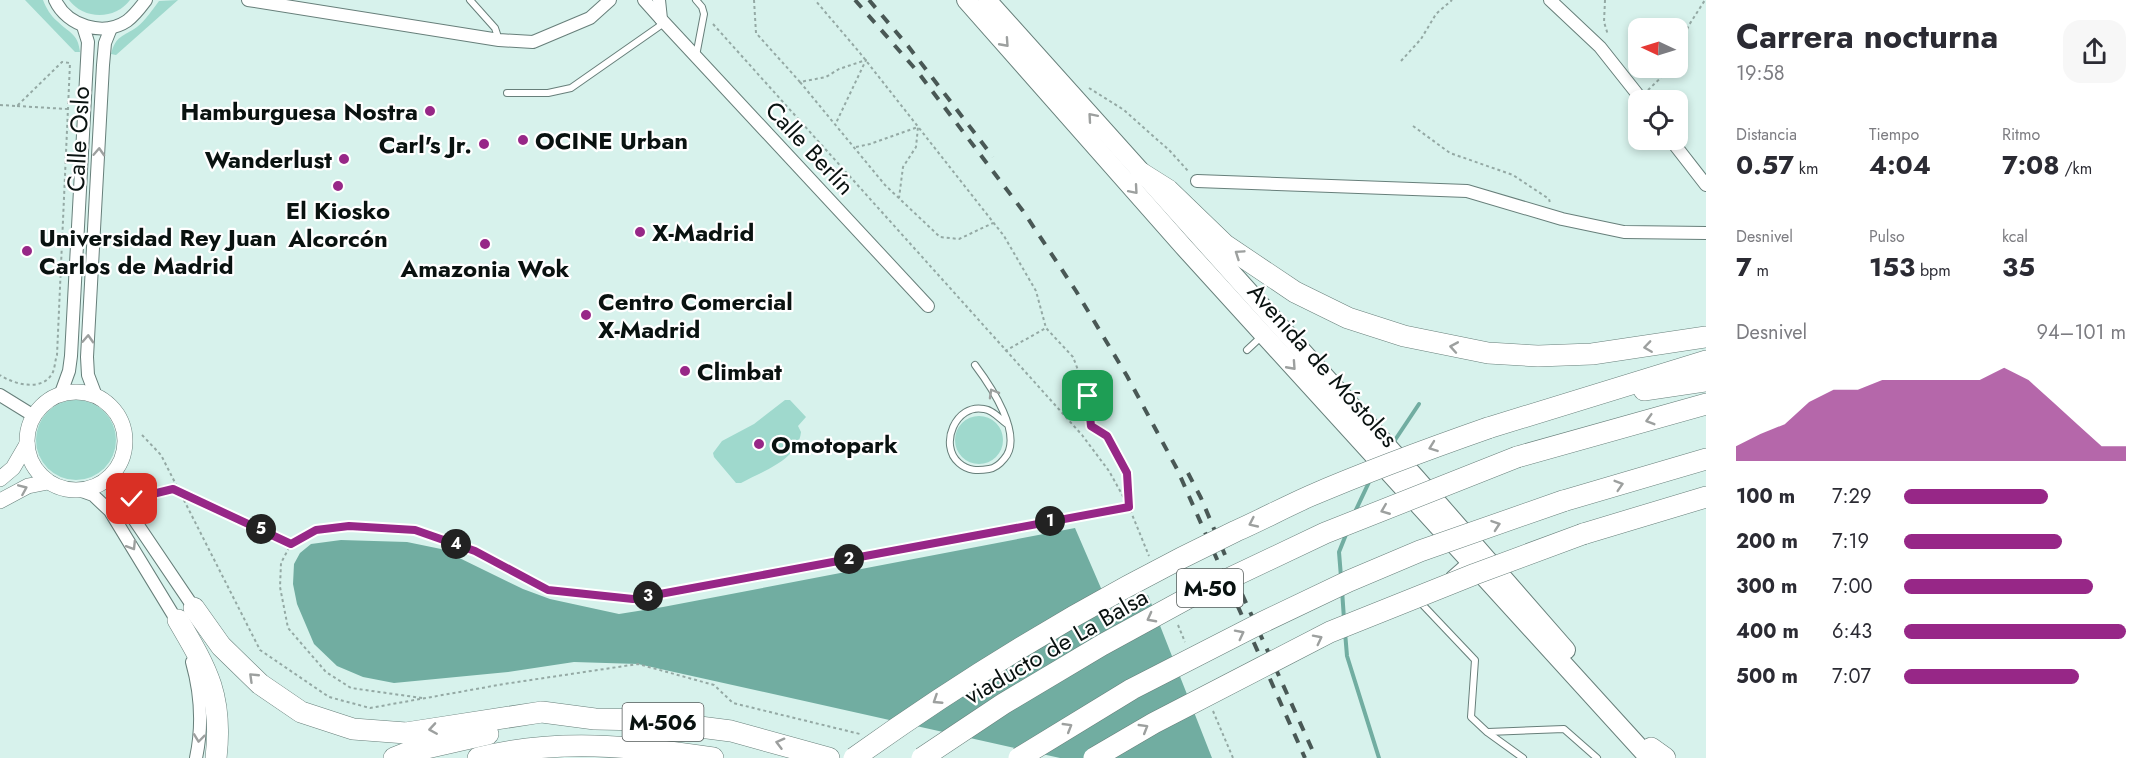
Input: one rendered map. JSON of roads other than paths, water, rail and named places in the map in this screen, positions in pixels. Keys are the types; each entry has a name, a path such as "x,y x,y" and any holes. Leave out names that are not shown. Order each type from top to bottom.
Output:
{"highway":[{"path":"1141,173 1168,190 1225,245 1295,292 1348,318 1404,336 1488,353 1538,356 1592,354 1706,337"},
{"path":"854,758 959,686 1082,611 1174,561 1308,497 1410,456 1522,416 1706,361"},
{"path":"1522,416 1616,394 1706,381"},
{"name":"viaducto de La Balsa","path":"922,758 1013,698 1102,645 1188,598 1325,533 1517,457 1706,404"},
{"name":"M-50","path":"1019,758 1132,689 1348,581 1420,551 1563,501 1706,459"},
{"path":"1626,520 1706,490"},
{"path":"1094,758 1154,723 1330,632 1464,578 1583,534 1706,497"},
{"path":"186,614 260,684 302,712 353,729 406,733 542,712 595,719"},
{"path":"186,614 214,692 218,720 216,758"},
{"name":"M-506","path":"394,758 409,752 479,735 538,725 595,719 645,720 730,731 828,758"},
{"name":"M-506","path":"478,758 557,745 650,748 713,758"},
{"path":"559,758 650,748"}],"main road":[{"name":"Avenida de Móstoles","path":"966,0 1264,334 1379,449"},
{"name":"Avenida de Móstoles","path":"987,0 1064,84 1391,463 1656,755"}],"street":[{"path":"55,0 69,18 83,26 97,29 111,28 126,22 138,12 146,0"},
{"path":"248,0 499,40 533,42 590,18 610,0"},
{"name":"Calle Berlín","path":"644,0 928,306"},
{"path":"659,0 662,21"},
{"path":"1550,0 1600,47 1633,90"},
{"name":"Calle Oslo","path":"62,393 71,356 88,42 83,26"},
{"name":"Calle Oslo","path":"96,396 88,375 87,357 103,65 105,43 111,28"},
{"path":"1679,150 1706,185"},
{"path":"1197,181 1467,191 1556,217 1624,232 1706,233"},
{"path":"79,490 93,487 106,480 116,469 123,456 124,428 118,414 109,403 85,392 62,393 50,398 33,416 28,429 27,444 33,465 48,482 93,495 110,510 186,614"},
{"path":"0,395 33,416"},
{"path":"0,479 13,468 27,444"},
{"path":"116,469 116,480 123,503 186,614 198,684 201,735 196,758"},
{"path":"0,501 28,486 48,482"}],"lane":[{"path":"470,0 495,28 499,40"},
{"path":"696,0 704,14 696,57"},
{"path":"507,93 548,93 571,88 662,21"},
{"path":"1247,350 1264,334"},
{"path":"975,364 1005,413 1011,435 1009,453 994,468 975,471 958,462 949,445 952,426 966,412 971,409 985,409 1007,424"},
{"path":"1473,555 1420,602 1474,660 1471,717 1487,732 1523,758"},
{"path":"1487,732 1564,729 1597,758"}],"waterway":[{"path":"1393,443 1419,404"},
{"path":"1354,514 1370,480"},
{"path":"1341,577 1339,552 1347,532"},
{"path":"1342,590 1344,619"},
{"path":"1345,632 1347,656 1379,758"}],"railway":[{"path":"855,0 917,71 1023,211 1076,291 1127,376 1177,469 1305,758"},
{"path":"869,0 908,46 993,157"},
{"path":"1188,473 1225,555"},
{"path":"1242,594 1316,758"}],"place":[{"name":"Hamburguesa Nostra","path":"430,111"},
{"name":"OCINE Urban","path":"523,140"},
{"name":"Carl's Jr.","path":"484,144"},
{"name":"Wanderlust","path":"344,159"},
{"name":"El Kiosko Alcorcón","path":"338,186"},
{"name":"X-Madrid","path":"640,232"},
{"name":"Amazonia Wok","path":"485,244"},
{"name":"Universidad Rey Juan Carlos de Madrid","path":"27,251"},
{"name":"Centro Comercial X-Madrid","path":"586,315"},
{"name":"Climbat","path":"685,371"},
{"name":"Omotopark","path":"759,444"}]}
